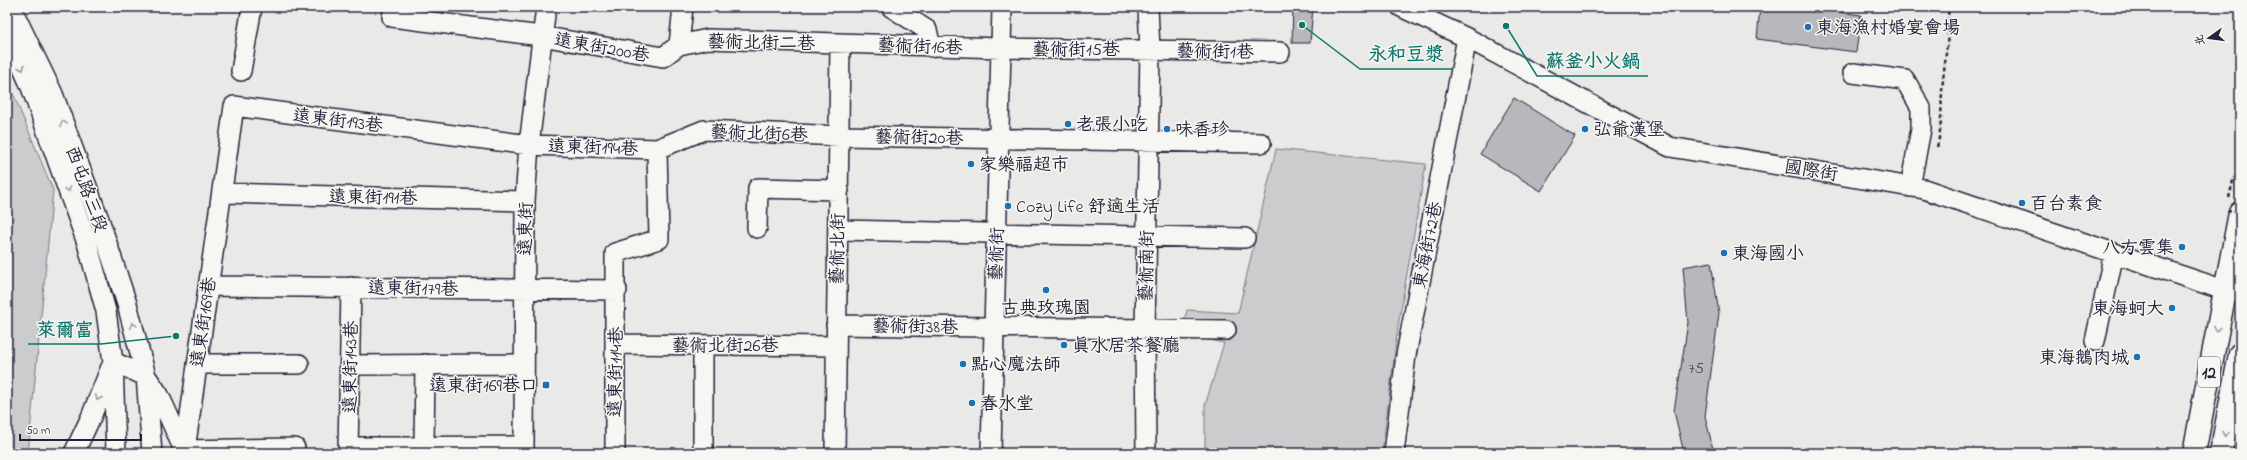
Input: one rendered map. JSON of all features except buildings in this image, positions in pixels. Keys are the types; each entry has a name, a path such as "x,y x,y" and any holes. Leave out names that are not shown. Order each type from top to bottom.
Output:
{"main road":[{"name":"12","path":"2194,453 2232,291 2236,212"},
{"name":"12","path":"2222,453 2240,354"}],"street":[{"name":"西屯路三段","path":"11,7 53,94 100,222 127,304 146,376"},
{"path":"241,71 252,7"},
{"name":"遠東街200巷","path":"394,7 392,17 541,36 664,57"},
{"name":"遠東街","path":"524,449 525,200 529,145 541,36 546,7"},
{"path":"679,45 683,7"},
{"path":"890,7 927,30 931,46"},
{"name":"藝術街","path":"990,453 1002,7"},
{"name":"藝術南街","path":"1146,453 1145,330 1150,50 1148,7"},
{"name":"國際街","path":"1401,7 1467,38 1670,147 1924,189 2232,291"},
{"name":"西屯路三段","path":"7,32 31,87 87,243 106,311 113,362 116,453"},
{"name":"東海街72巷","path":"1394,453 1406,355 1467,38"},
{"name":"藝術北街二巷","path":"664,57 679,45 708,39 840,44"},
{"name":"藝術街16巷","path":"840,44 1001,48"},
{"name":"藝術北街","path":"835,453 835,346 840,136 840,44"},
{"name":"藝術街15巷","path":"1001,48 1150,50"},
{"name":"藝術街1巷","path":"1150,50 1280,52"},
{"path":"1853,73 1904,80 1920,108 1921,129 1910,187"},
{"name":"遠東街193巷","path":"222,193 234,106 529,145"},
{"name":"藝術北街6巷","path":"657,149 704,130 840,136"},
{"name":"藝術街20巷","path":"840,136 1261,143"},
{"name":"遠東街194巷","path":"529,145 657,149"},
{"name":"遠東街114巷","path":"615,453 616,253 659,239 657,149"},
{"path":"757,228 758,188 839,190"},
{"name":"遠東街191巷","path":"222,193 525,200"},
{"name":"遠東街169巷","path":"185,452 222,193"},
{"path":"838,230 1245,238"},
{"path":"2095,341 2114,253"},
{"name":"遠東街179巷","path":"209,286 617,290"},
{"name":"遠東街143巷","path":"351,287 348,450 424,446 524,449"},
{"name":"藝術街38巷","path":"836,325 1226,330"},
{"name":"藝術北街26巷","path":"616,344 835,346"},
{"path":"703,345 704,453"},
{"path":"74,453 91,417 113,362 146,376 159,395 185,452 295,448"},
{"path":"197,364 299,364"},
{"path":"424,446 425,364"},
{"path":"350,365 524,364"},
{"path":"146,376 152,453"}],"path":[{"path":"1935,152 1940,137 1942,89 1947,58 1948,7"},
{"path":"2234,178 2236,212"}],"shaded area":[{"path":"7,79 53,190 28,453 7,453"},
{"path":"1276,149 1426,164 1398,326 1382,453 1205,453 1205,406 1224,343 1181,334 1187,310 1238,313"}],"place":[{"name":"永和豆漿","path":"1302,25"},
{"name":"蘇釜小火鍋","path":"1506,26"},
{"name":"東海漁村婚宴會場","path":"1808,27"},
{"name":"老張小吃","path":"1068,124"},
{"name":"味香珍","path":"1167,129"},
{"name":"弘爺漢堡","path":"1585,129"},
{"name":"家樂福超市","path":"971,164"},
{"name":"百台素食","path":"2022,203"},
{"name":"Cozy Life 舒適生活","path":"1008,206"},
{"name":"八方雲集","path":"2182,247"},
{"name":"東海國小","path":"1724,253"},
{"name":"古典玫瑰園","path":"1046,290"},
{"name":"東海蚵大","path":"2172,308"},
{"name":"萊爾富","path":"176,336"},
{"name":"真水居茶餐廳","path":"1064,345"},
{"name":"東海鵝肉城","path":"2137,357"},
{"name":"點心魔法師","path":"963,364"},
{"name":"遠東街169巷口","path":"546,385"},
{"name":"春水堂","path":"972,403"}]}
